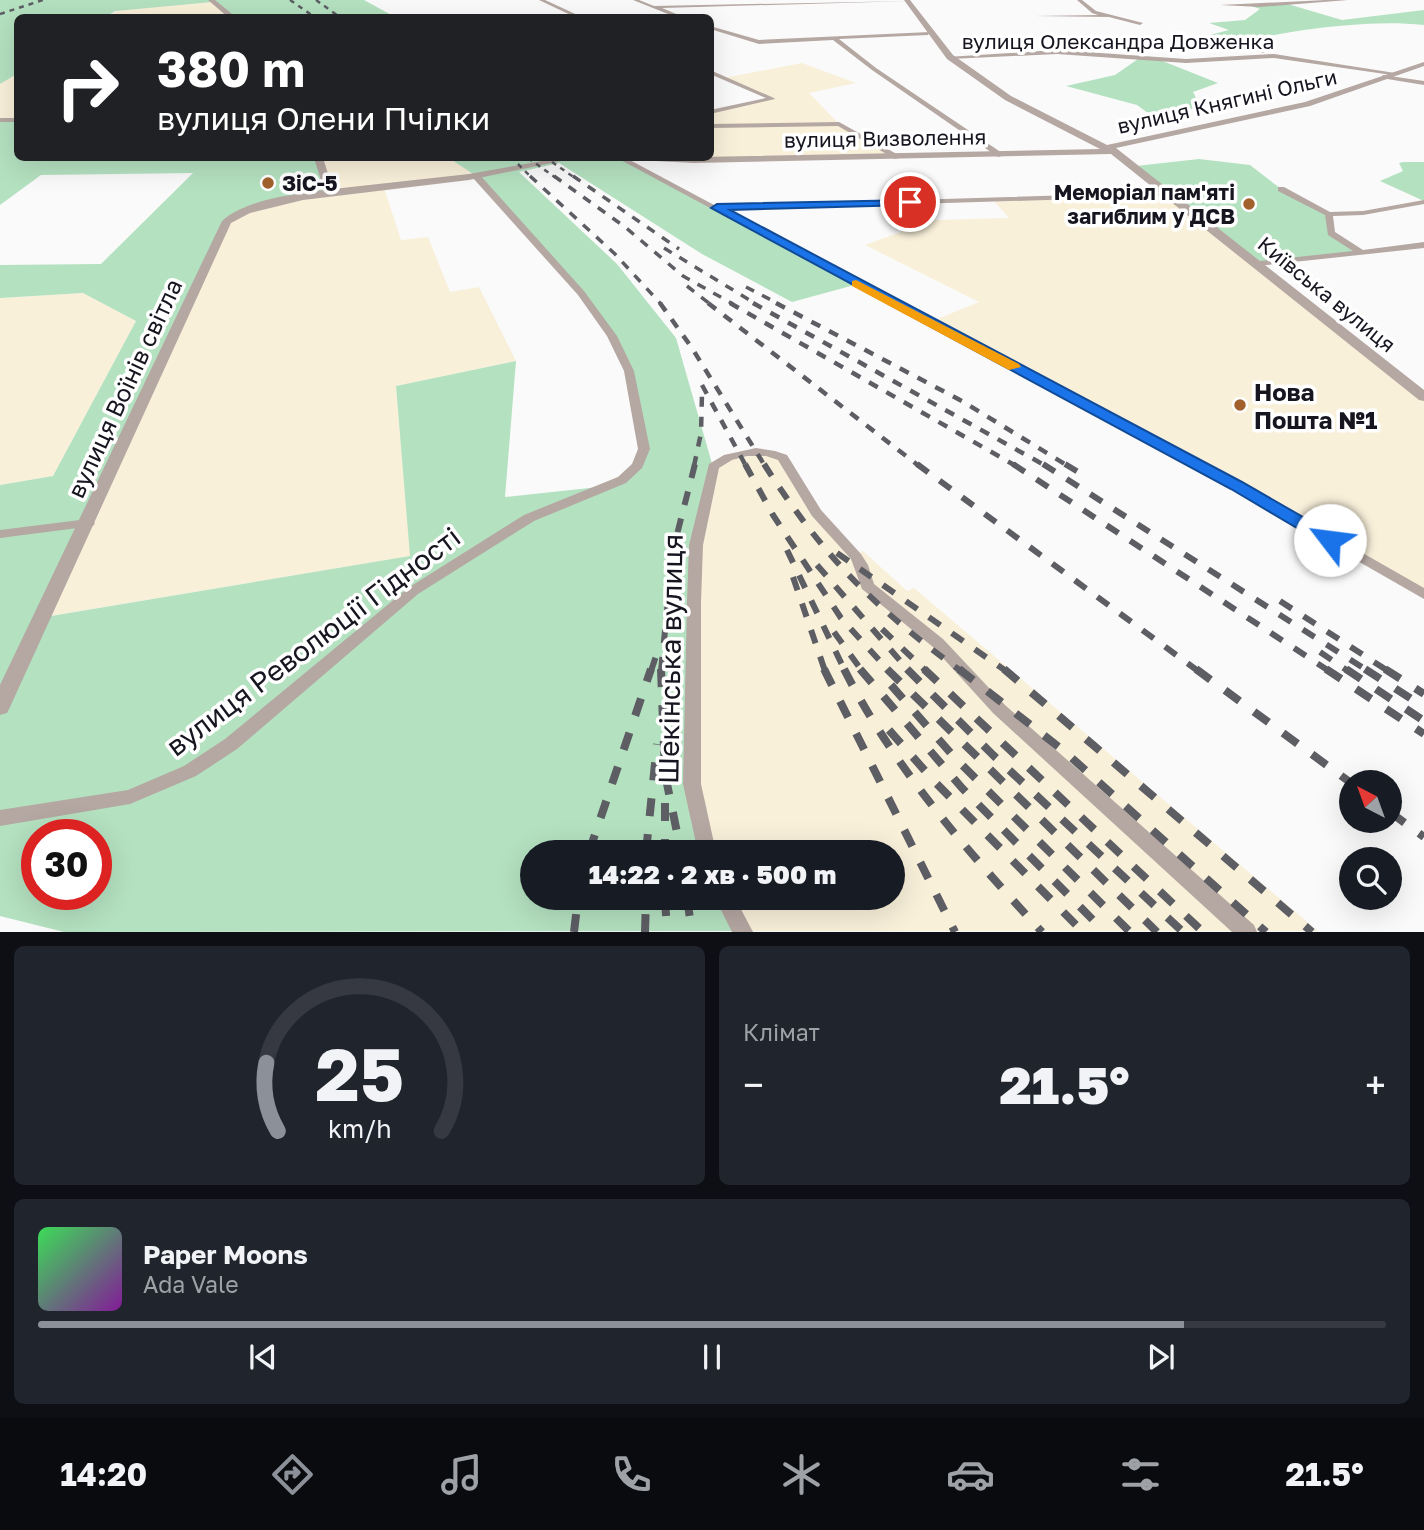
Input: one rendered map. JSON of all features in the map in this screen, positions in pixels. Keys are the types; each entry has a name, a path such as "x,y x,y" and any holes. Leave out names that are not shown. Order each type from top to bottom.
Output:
{"street":[{"path":"211,0 229,14"},
{"path":"541,0 573,14"},
{"path":"635,0 673,14"},
{"path":"1079,0 1090,10 1140,23"},
{"path":"1091,0 1138,0"},
{"path":"1222,5 1260,6 1346,0"},
{"path":"653,7 907,1"},
{"name":"Київська вулиця","path":"907,1 950,57 1008,98 1112,149 1173,194 1424,397"},
{"path":"1037,16 1107,16"},
{"path":"714,28 762,42 929,33"},
{"path":"1202,37 1287,57"},
{"path":"834,38 873,72 937,110 1001,155"},
{"name":"вулиця Олександра Довженка","path":"950,57 1048,52 1186,61 1287,57"},
{"name":"вулиця Княгині Ольги","path":"1287,57 1392,73"},
{"name":"вулиця Княгині Ольги","path":"1112,149 1307,104 1424,64"},
{"name":"вулиця Визволення","path":"714,74 772,99 714,110"},
{"path":"1382,77 1424,83"},
{"path":"714,127 839,124 898,157"},
{"name":"вулиця Визволення","path":"714,159 1001,155 1112,149"},
{"path":"319,161 330,195 476,176 555,161"},
{"path":"627,161 1236,486 1424,594"},
{"name":"вулиця Революції Гідності","path":"0,818 130,796 190,771 231,744 413,591 443,570 529,518 608,486 631,473 644,449 629,371 612,336 580,293 476,176"},
{"path":"1281,189 1329,214 1363,214 1424,202"},
{"path":"717,208 1173,194"},
{"name":"вулиця Воїнів світла","path":"0,707 224,226 239,214 257,207 330,195"},
{"path":"1329,214 1331,233 1361,253"},
{"path":"1260,264 1424,246"},
{"name":"Шекінська вулиця","path":"704,840 692,784 696,545 713,467 730,454 775,453 783,458 822,521 857,555 866,575 867,586 938,643 999,709 1247,932"},
{"path":"0,534 88,523"},
{"path":"731,910 743,932"}],"shaded area":[{"path":"213,2 230,14 111,14 119,10"},
{"path":"802,63 856,83 809,93 839,124 898,157 714,160 714,111 771,99 724,78"},
{"path":"14,76 14,120 0,120 0,84"},
{"path":"319,161 454,161 476,176 384,188 401,240 428,237 450,292 479,287 516,361 396,386 411,556 44,617 224,226 239,214 330,194"},
{"path":"1173,194 1424,397 1424,592 930,322 979,302 865,245 934,220 1009,218 993,200"},
{"path":"83,293 136,321 53,476 0,485 0,298"},
{"path":"775,453 812,506 857,554 863,551 907,591 914,588 1318,931 743,931 732,910 905,910 905,840 704,840 692,784 696,545 722,458"}],"green space":[{"path":"0,0 364,0 390,14 230,14 213,2 115,11 110,14 14,14 14,76 0,84"},
{"path":"1284,3 1342,20 1424,10 1424,25 1349,25 1240,40 1202,37 1229,30 1209,23 1245,20 1260,9 1251,6"},
{"path":"1138,59 1160,60 1218,83 1193,92 1201,107 1166,114 1148,113 1137,105 1066,86 1115,75"},
{"path":"0,120 14,120 14,161 319,161 330,195 267,204 227,221 45,617 410,556 396,386 516,361 505,497 608,486 642,457 631,380 600,319 476,176 454,161 631,161 858,284 792,302 702,254 559,163 519,172 617,264 676,338 713,467 696,545 692,784 704,840 520,840 520,910 732,910 743,931 64,932 0,916 0,485 53,476 136,321 83,293 0,298 0,265 101,264 193,173 41,175 0,205"},
{"path":"1199,159 1250,165 1281,189 1329,214 1330,230 1361,253 1260,264 1136,166"},
{"path":"1424,162 1424,201 1380,181 1403,171 1399,163"}],"railway":[{"path":"0,14 43,0"},
{"path":"290,0 310,14"},
{"path":"316,0 335,14"},
{"path":"532,161 556,178"},
{"path":"552,162 575,178"},
{"path":"518,164 530,176"},
{"path":"530,176 615,254 661,304"},
{"path":"554,176 625,227 683,276 733,304"},
{"path":"573,176 679,249"},
{"path":"664,248 756,304"},
{"path":"687,286 710,304"},
{"path":"746,287 779,304"},
{"path":"660,303 692,348 765,466"},
{"path":"708,303 919,466"},
{"path":"730,303 1016,466"},
{"path":"753,303 1046,466"},
{"path":"776,303 962,401 1068,466"},
{"path":"702,385 746,466"},
{"path":"694,466 701,433 702,393"},
{"path":"661,670 673,550 695,464"},
{"path":"745,464 773,515 841,618 889,671"},
{"path":"764,464 807,526 852,578 901,625 961,671"},
{"path":"917,464 1198,671"},
{"path":"1013,464 1329,671"},
{"path":"1043,464 1368,671"},
{"path":"1065,464 1085,476"},
{"path":"787,550 844,670"},
{"path":"837,553 1006,671"},
{"path":"817,565 909,671"},
{"path":"793,577 825,671"},
{"path":"1280,601 1388,671"},
{"path":"882,629 926,671"},
{"path":"834,632 862,671"},
{"path":"651,671 659,647"},
{"path":"1320,652 1348,671"},
{"path":"593,840 651,669"},
{"path":"824,669 955,932"},
{"path":"860,669 962,788 1105,932"},
{"path":"924,669 1203,932"},
{"path":"959,669 1064,751 1266,932"},
{"path":"1004,669 1312,932"},
{"path":"1196,669 1339,774"},
{"path":"1326,669 1424,734"},
{"path":"1346,669 1424,721"},
{"path":"1365,669 1424,707"},
{"path":"1385,669 1424,694"},
{"path":"661,670 665,774 679,840"},
{"path":"844,670 885,740 909,774 986,871 1042,932"},
{"path":"889,671 1157,932"},
{"path":"909,671 993,755 1183,932"},
{"path":"891,685 955,758 1130,932"},
{"path":"889,730 934,781 1083,932"},
{"path":"647,840 657,744"},
{"path":"665,803 665,840"},
{"path":"1402,821 1424,837"},
{"path":"574,932 577,910"},
{"path":"645,932 646,910"},
{"path":"666,910 667,932"},
{"path":"689,910 692,932"}],"slow traffic":[{"path":"856,283 1014,367"}],"place":[{"name":"ЗіС-5","path":"268,183"},
{"name":"Меморіал пам'яті загиблим у ДСВ","path":"1249,204"},
{"name":"Нова Пошта №1","path":"1240,405"}],"route":[{"path":"910,202 717,208 1236,486 1330,540"}]}
